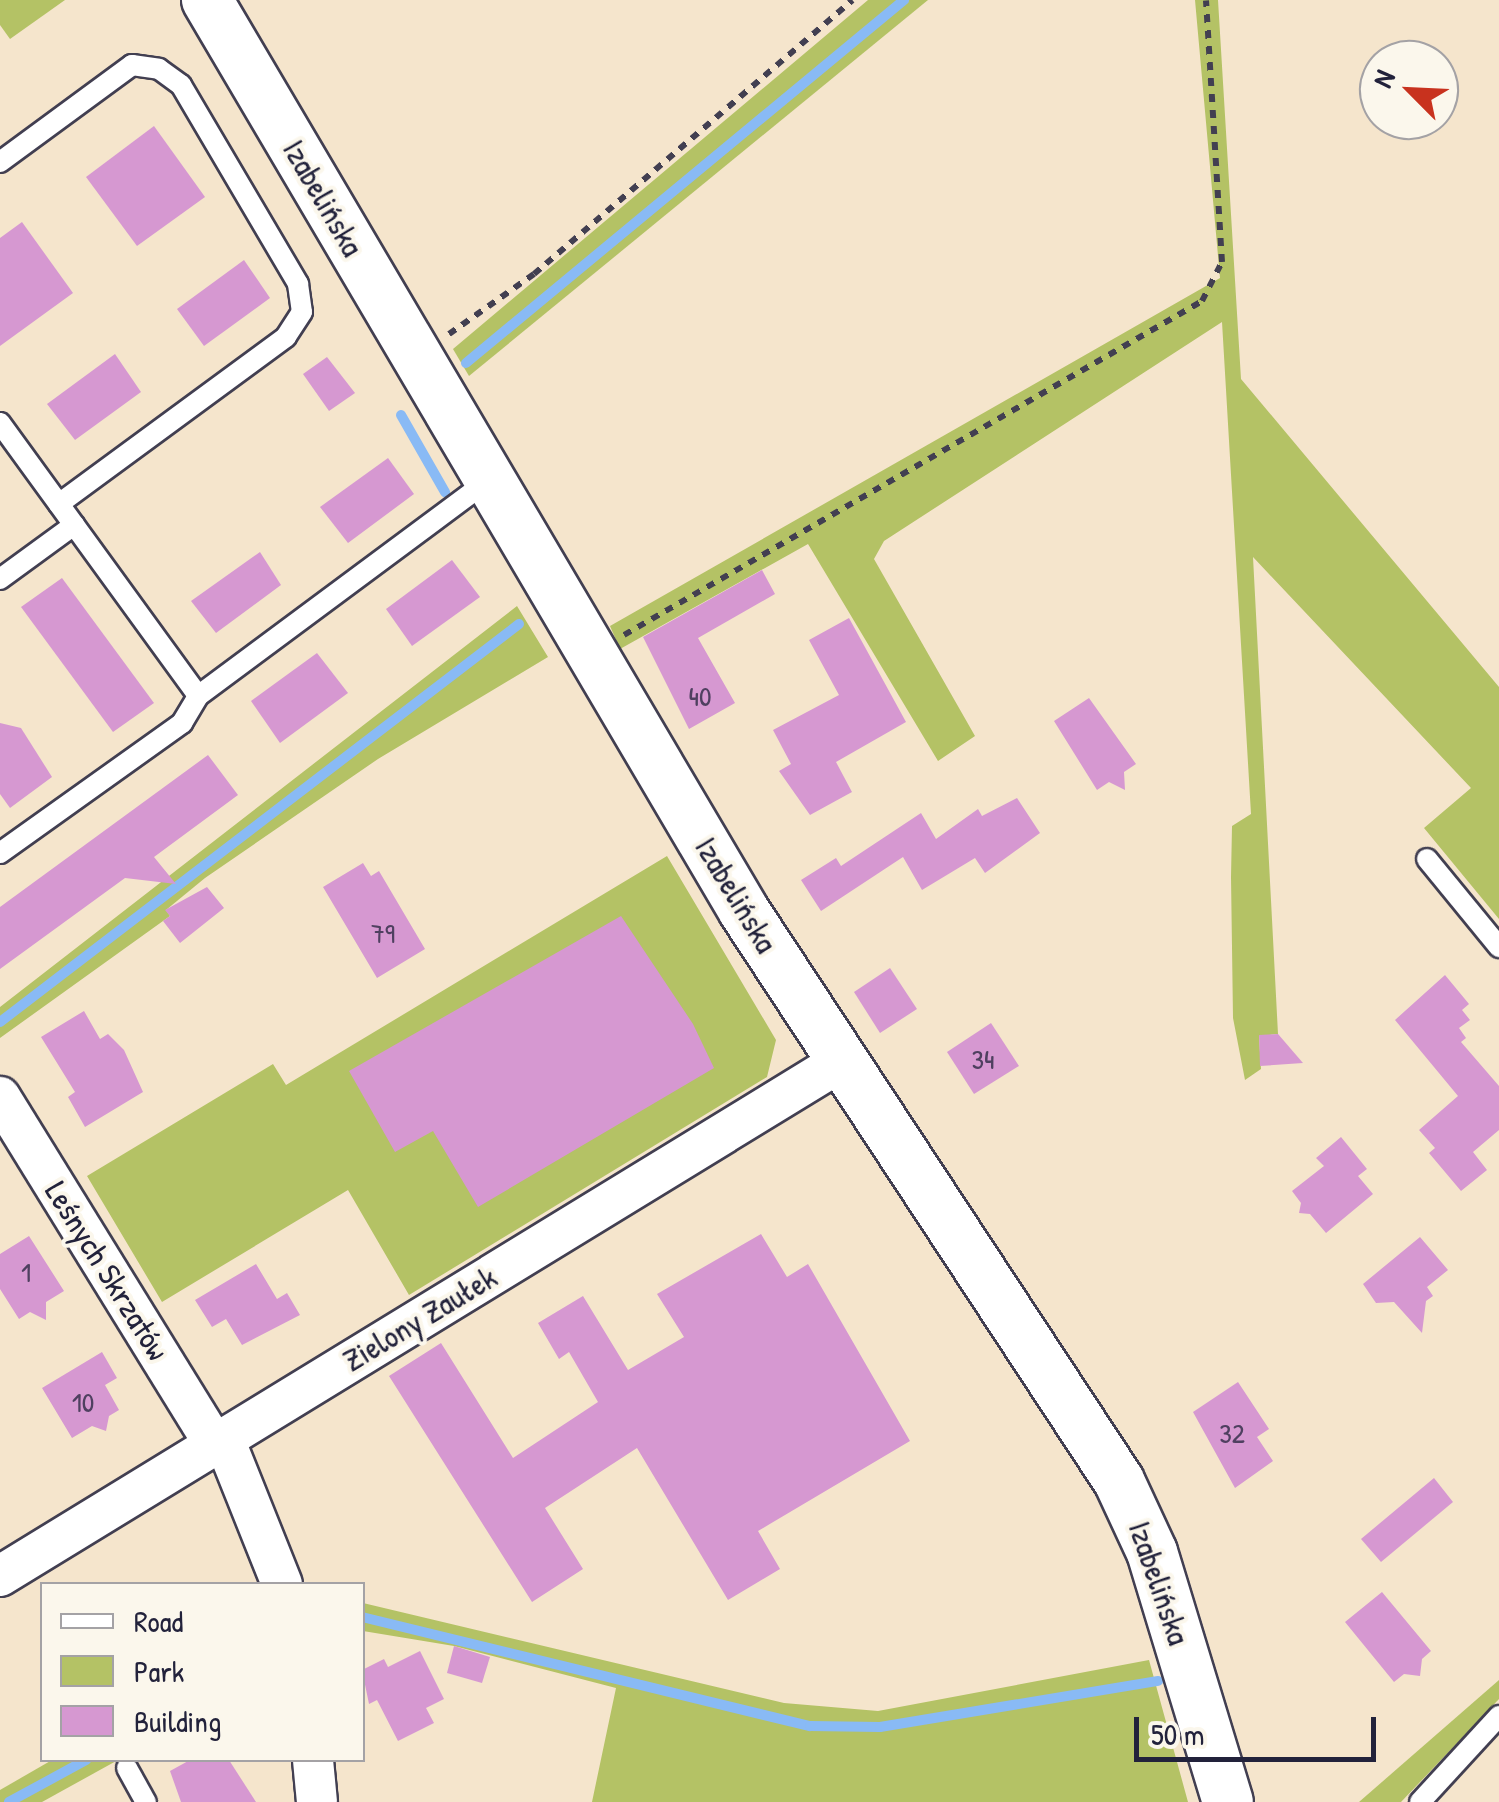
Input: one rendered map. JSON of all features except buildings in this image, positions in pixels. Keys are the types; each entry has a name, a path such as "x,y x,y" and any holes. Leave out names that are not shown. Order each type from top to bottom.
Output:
{"street":[{"name":"Izabelińska","path":"208,0 488,481 840,1062 1140,1520 1228,1802"},
{"name":"Zielony Zaułek","path":"0,1576 840,1062"},
{"name":"Leśnych Skrzatów","path":"0,1097 219,1442 281,1582"},
{"path":"313,1762 316,1802"}],"lane":[{"path":"0,162 132,65 159,69 181,85 298,284 302,312 286,336 59,504"},
{"path":"0,423 198,696"},
{"path":"0,853 182,723 198,696 488,481"},
{"path":"0,579 74,524"},
{"path":"1427,859 1499,946"},
{"path":"1420,1802 1499,1716"},
{"path":"126,1768 146,1802"}],"path":[{"path":"414,354 534,274 852,0"},
{"path":"593,653 1202,301 1222,262 1206,0"}],"green space":[{"path":"0,0 65,0 10,39 0,25"},
{"path":"868,0 928,0 469,376 453,349"},
{"path":"1195,0 1218,0 1241,379 1499,687 1499,919 1424,828 1471,788 1253,557 1278,1034 1259,1036 1261,1069 1245,1080 1233,1018 1232,826 1251,814 1222,322 884,541 874,559 975,736 938,761 808,544 620,649 610,626 1220,278"},
{"path":"517,606 548,657 378,759 205,878 166,910 170,916 0,1038 0,1007"},
{"path":"667,856 776,1040 767,1077 409,1295 348,1190 162,1302 87,1176 273,1064 286,1085"},
{"path":"365,1603 784,1703 878,1711 1149,1660 1188,1802 592,1802 616,1688 454,1646 365,1631"},
{"path":"1499,1680 1499,1699 1401,1802 1359,1802"},
{"path":"49,1762 114,1762 42,1802 0,1802 0,1790"}],"waterway":[{"path":"466,363 904,0"},
{"path":"401,415 445,492"},
{"path":"0,1022 519,624"},
{"path":"365,1618 810,1726 880,1727 1158,1681"},
{"path":"9,1802 82,1762"}]}
